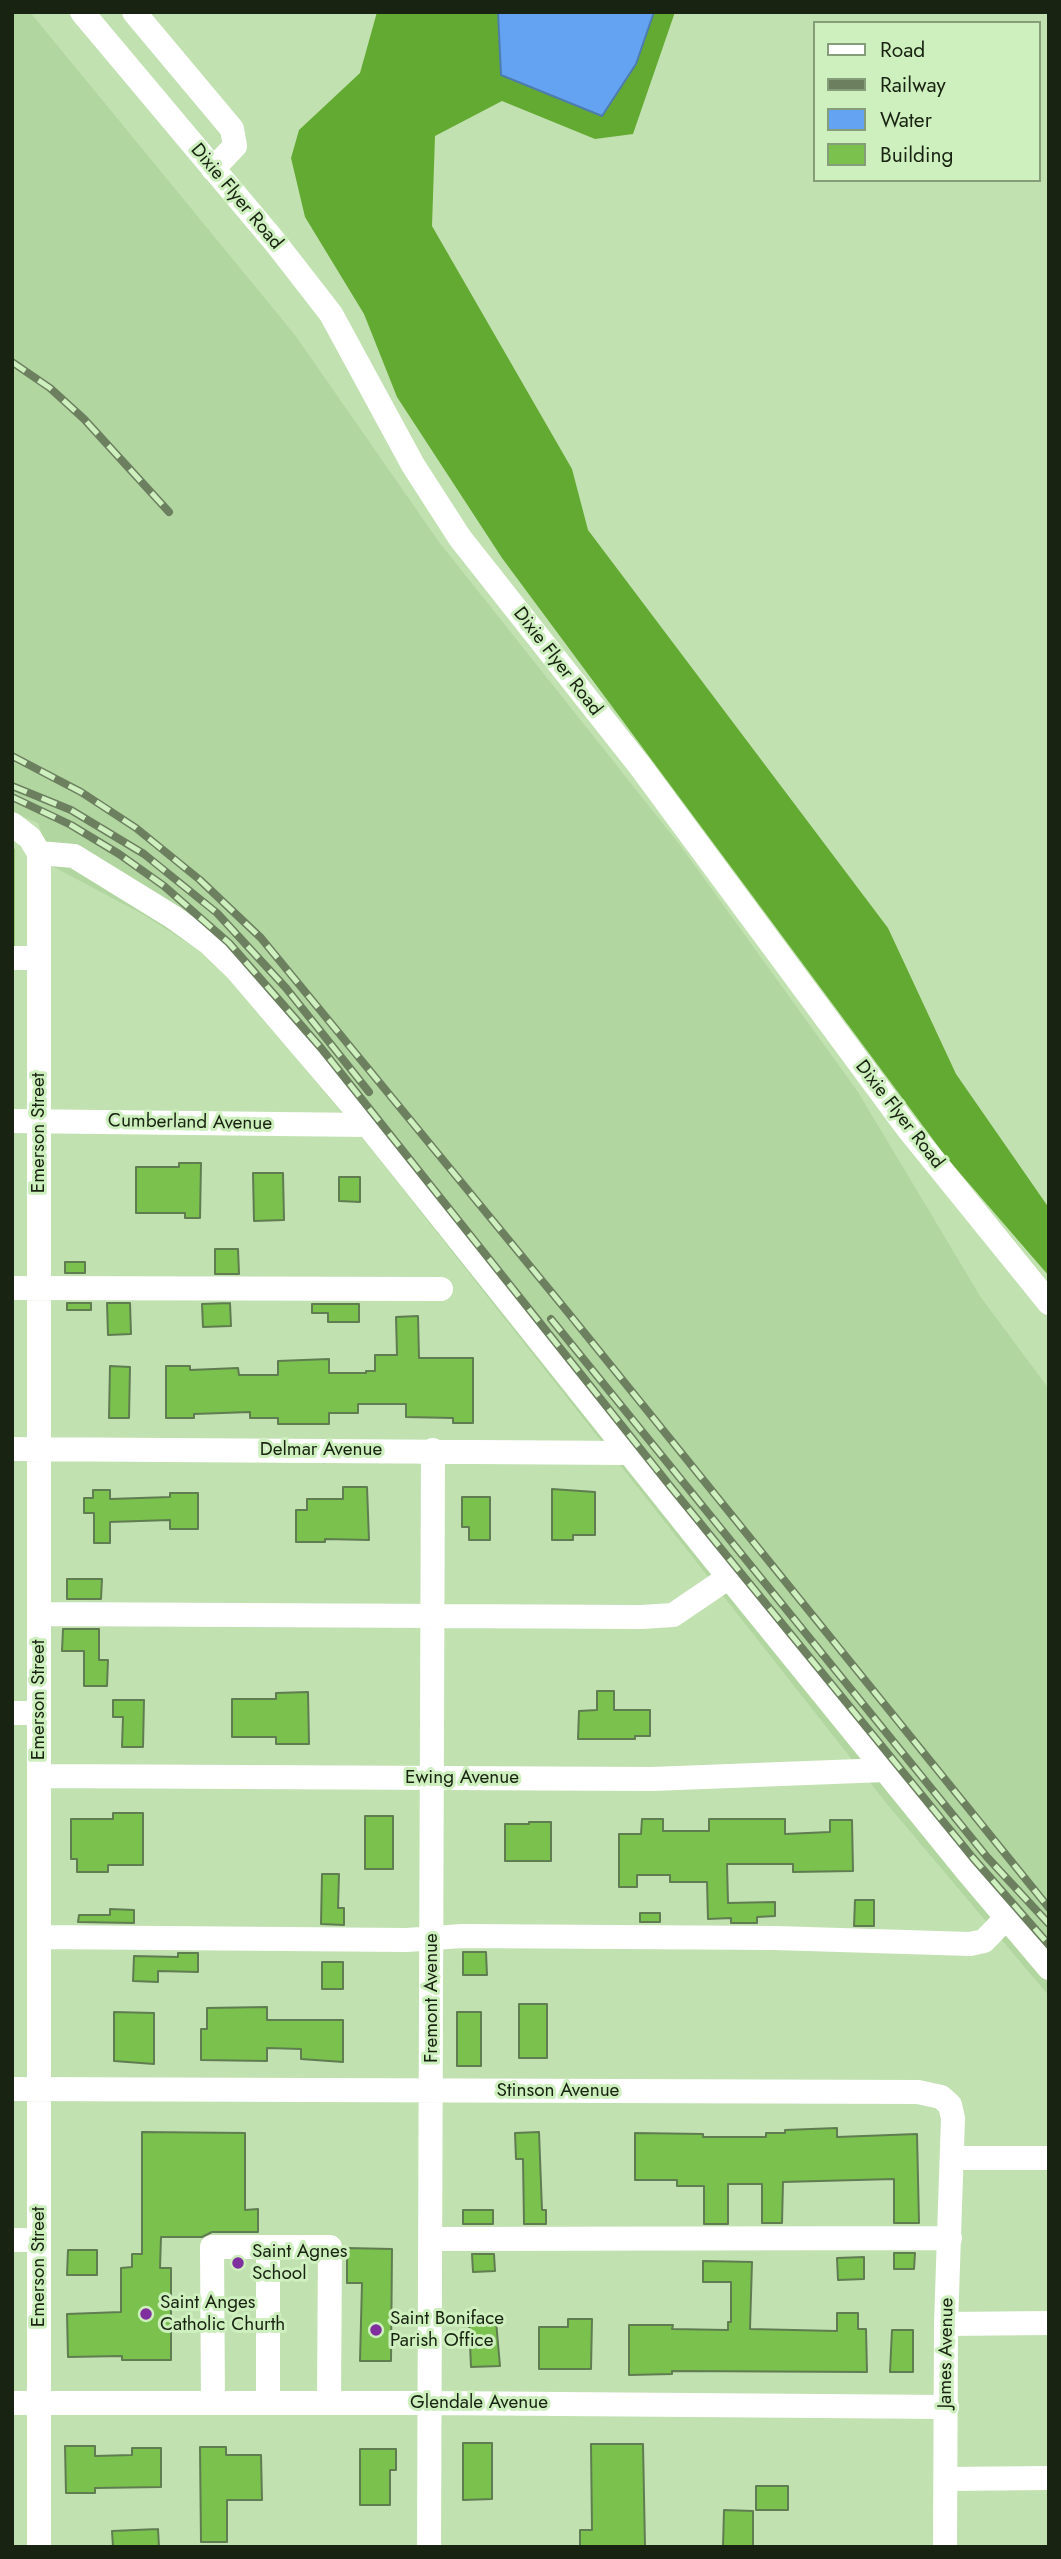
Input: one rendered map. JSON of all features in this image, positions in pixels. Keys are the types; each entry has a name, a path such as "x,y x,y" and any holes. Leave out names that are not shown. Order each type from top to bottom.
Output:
{"street":[{"name":"Dixie Flyer Road","path":"82,12 275,242 331,314 413,465 460,538 640,766 900,1119 1049,1303"},
{"path":"134,12 232,128 235,146 213,169"},
{"path":"12,824 30,838 39,853 74,856 209,943 236,969 368,1125 729,1577 1049,1968"},
{"name":"Emerson Street","path":"39,853 39,2547"},
{"path":"12,958 39,958"},
{"name":"Cumberland Avenue","path":"12,1121 368,1125"},
{"path":"12,1288 441,1289"},
{"name":"Delmar Avenue","path":"12,1449 630,1453"},
{"name":"Fremont Avenue","path":"429,2547 433,1450"},
{"path":"39,1614 673,1615 729,1577"},
{"path":"12,1713 39,1713"},
{"name":"Ewing Avenue","path":"39,1776 652,1779 885,1770"},
{"path":"39,1937 775,1938 970,1944 984,1941 1006,1918"},
{"name":"Stinson Avenue","path":"12,2089 592,2090 933,2094 950,2105 953,2118 952,2158"},
{"path":"952,2158 1049,2158"},
{"name":"James Avenue","path":"945,2547 946,2324 952,2158"},
{"path":"432,2239 950,2238"},
{"path":"12,2241 39,2241"},
{"path":"213,2402 212,2247 330,2247 329,2402"},
{"path":"268,2247 268,2402"},
{"path":"946,2324 1049,2323"},
{"name":"Glendale Avenue","path":"12,2403 329,2402 947,2407"},
{"path":"946,2479 1049,2478"}],"shaded area":[{"path":"12,12 30,12 295,335 439,542 680,845 858,1092 980,1296 1049,1389 1049,1996 887,1804 364,1140 216,961 144,915 52,866 38,823 12,812"},
{"path":"12,847 15,849 15,947 12,947"}],"green space":[{"path":"377,12 498,12 502,75 636,64 654,12 675,12 633,134 595,139 502,101 435,136 432,226 572,469 588,530 888,928 956,1074 1049,1208 1049,1276 946,1157 502,558 397,397 364,314 305,217 291,158 299,130 360,73"}],"water":[{"path":"498,12 654,12 636,64 602,116 501,75"}],"building":[{"path":"179,1163 201,1163 200,1218 185,1218 185,1213 136,1213 136,1167 179,1167"},
{"path":"253,1173 283,1173 284,1220 254,1221"},
{"path":"339,1177 360,1177 360,1202 339,1201"},
{"path":"215,1249 238,1249 239,1274 215,1274"},
{"path":"65,1262 85,1262 85,1273 65,1273"},
{"path":"67,1303 91,1303 91,1310 67,1310"},
{"path":"107,1303 130,1303 131,1334 108,1335"},
{"path":"230,1303 231,1326 203,1327 202,1304"},
{"path":"312,1304 359,1304 359,1322 328,1322 328,1313 312,1313"},
{"path":"418,1316 419,1358 473,1358 473,1423 453,1423 453,1418 406,1417 406,1404 358,1404 358,1413 329,1413 329,1424 278,1424 278,1418 250,1418 250,1412 166,1418 166,1366 190,1366 190,1370 238,1368 239,1375 278,1375 278,1361 329,1359 329,1373 366,1373 375,1371 375,1355 397,1355 396,1317"},
{"path":"110,1366 130,1367 129,1418 109,1418"},
{"path":"343,1487 367,1487 369,1540 325,1539 325,1542 296,1542 296,1510 307,1510 307,1499 343,1499"},
{"path":"552,1489 595,1492 595,1535 573,1535 573,1540 552,1540"},
{"path":"93,1490 110,1490 110,1499 198,1493 198,1529 170,1529 170,1520 110,1522 110,1543 94,1543 94,1513 84,1513 84,1498 93,1498"},
{"path":"462,1497 490,1497 490,1540 469,1540 469,1527 462,1527"},
{"path":"67,1579 102,1579 101,1599 67,1599"},
{"path":"63,1629 99,1629 99,1660 108,1660 107,1686 84,1686 84,1651 62,1651"},
{"path":"597,1691 614,1691 614,1710 650,1710 650,1736 635,1736 635,1739 578,1739 579,1711 597,1710"},
{"path":"308,1692 309,1744 276,1744 276,1737 232,1737 232,1699 276,1699 276,1693"},
{"path":"113,1700 144,1700 143,1747 122,1747 123,1717 113,1717"},
{"path":"113,1813 143,1813 143,1865 108,1865 108,1872 77,1872 77,1859 71,1859 71,1819 113,1819"},
{"path":"365,1816 393,1816 393,1869 365,1869"},
{"path":"642,1819 663,1819 663,1831 709,1831 709,1819 785,1819 785,1834 830,1832 830,1820 852,1820 853,1871 793,1872 793,1864 727,1864 728,1903 775,1902 775,1916 757,1917 757,1923 731,1923 731,1918 708,1919 707,1882 670,1882 670,1875 637,1875 637,1887 619,1887 619,1834 641,1834"},
{"path":"551,1822 551,1861 505,1861 505,1824"},
{"path":"322,1874 339,1874 338,1908 344,1908 344,1925 321,1924"},
{"path":"855,1900 874,1900 874,1926 854,1926"},
{"path":"110,1909 134,1910 134,1923 78,1922 79,1915 110,1915"},
{"path":"640,1913 660,1913 660,1922 640,1922"},
{"path":"463,1952 486,1952 487,1975 463,1975"},
{"path":"178,1953 198,1953 198,1972 158,1971 158,1982 133,1981 134,1956 178,1957"},
{"path":"322,1962 343,1962 343,1989 322,1989"},
{"path":"519,2004 547,2004 547,2058 519,2058"},
{"path":"267,2007 267,2020 343,2020 343,2062 301,2059 301,2049 267,2048 267,2061 201,2060 201,2029 207,2029 207,2008"},
{"path":"114,2012 154,2013 154,2064 114,2061"},
{"path":"457,2012 481,2012 481,2066 457,2066"},
{"path":"837,2128 837,2137 917,2134 919,2223 894,2223 894,2179 783,2182 782,2223 762,2223 762,2184 728,2184 728,2224 704,2224 704,2186 677,2186 677,2180 635,2180 635,2133 766,2137 766,2133 785,2133 785,2130"},
{"path":"142,2132 245,2133 245,2210 258,2209 258,2232 212,2232 202,2237 161,2237 160,2268 171,2268 171,2360 122,2360 122,2356 68,2357 67,2314 121,2312 121,2268 132,2267 132,2254 142,2254"},
{"path":"539,2132 542,2210 546,2210 546,2224 524,2224 523,2159 516,2159 515,2133"},
{"path":"463,2210 493,2210 493,2224 463,2224"},
{"path":"347,2248 392,2249 391,2361 360,2361 362,2283 347,2283"},
{"path":"68,2250 97,2250 97,2275 67,2275"},
{"path":"894,2253 915,2253 914,2269 894,2269"},
{"path":"472,2254 494,2254 495,2271 473,2272"},
{"path":"864,2257 864,2279 838,2280 837,2258"},
{"path":"703,2261 752,2262 750,2329 837,2331 837,2313 858,2313 858,2329 866,2329 867,2372 672,2371 672,2374 629,2375 629,2325 673,2325 672,2329 728,2330 728,2322 731,2322 731,2282 703,2282"},
{"path":"568,2319 592,2319 591,2369 539,2369 539,2327 568,2327"},
{"path":"469,2321 496,2321 500,2366 471,2367"},
{"path":"892,2330 913,2330 913,2372 890,2372"},
{"path":"463,2443 492,2443 492,2499 463,2500"},
{"path":"591,2444 643,2444 645,2547 580,2547 580,2530 592,2530"},
{"path":"65,2446 95,2446 95,2456 132,2455 132,2448 161,2448 161,2487 95,2488 95,2493 66,2493"},
{"path":"200,2447 226,2447 226,2455 261,2455 262,2500 227,2500 227,2542 201,2542"},
{"path":"360,2449 396,2449 396,2470 390,2470 390,2505 360,2505"},
{"path":"756,2486 788,2486 788,2510 756,2510"},
{"path":"724,2510 753,2511 753,2547 723,2547"},
{"path":"158,2529 159,2547 113,2547 112,2531"}],"railway":[{"path":"12,362 50,388 84,419 169,512"},
{"path":"12,756 81,792 136,828 200,880 261,938 566,1310 1049,1908"},
{"path":"12,786 71,810 144,854 217,913 286,988 369,1092"},
{"path":"12,797 71,825 119,854 164,886 229,943 321,1048 670,1486 973,1858 1049,1945"},
{"path":"551,1319 987,1857 1049,1924"}],"place":[{"name":"Saint Agnes School","path":"238,2263"},
{"name":"Saint Anges Catholic Churth","path":"146,2314"},
{"name":"Saint Boniface Parish Office","path":"376,2330"}]}
